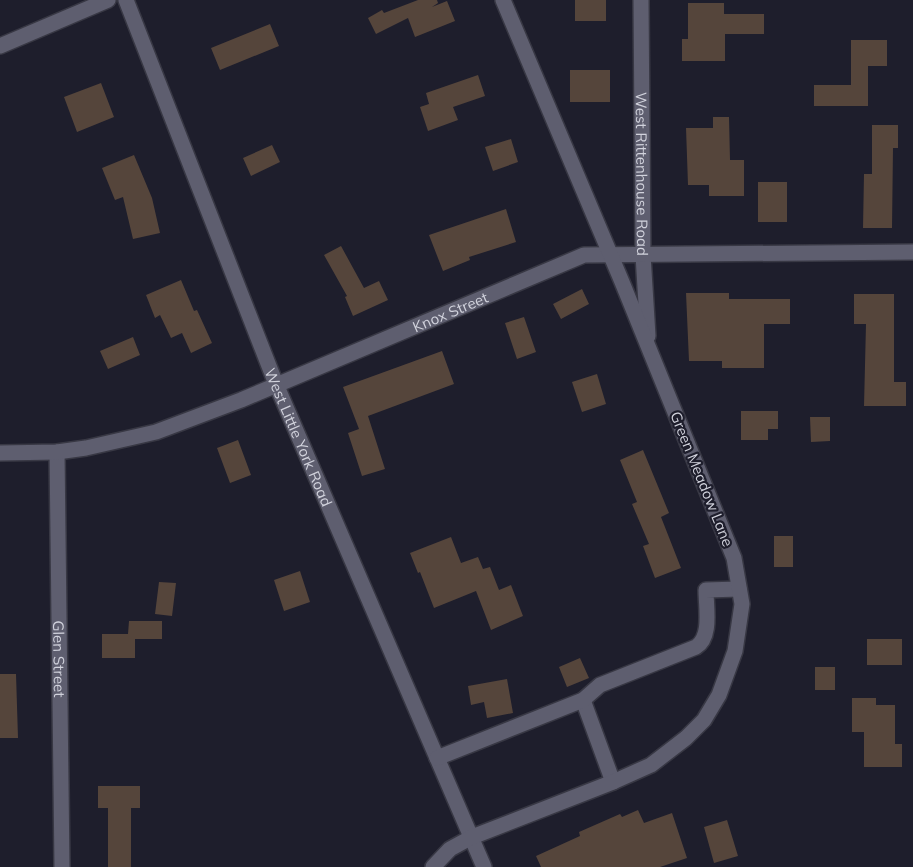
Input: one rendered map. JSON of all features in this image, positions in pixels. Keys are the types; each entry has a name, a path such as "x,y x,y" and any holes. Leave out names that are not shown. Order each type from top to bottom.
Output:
{"street":[{"path":"0,45 108,0"},
{"name":"West Little York Road","path":"126,0 276,384 484,867"},
{"name":"Green Meadow Lane","path":"433,867 450,849 472,837 651,765 686,738 704,720 719,695 735,651 742,604 734,558 611,255 503,0"},
{"name":"West Rittenhouse Road","path":"641,0 643,255 649,348"},
{"name":"Knox Street","path":"0,453 57,452 86,448 156,432 584,255 913,252"},
{"name":"Glen Street","path":"57,452 62,867"},
{"path":"437,758 583,700 600,685 696,647 703,642 706,634 706,590 739,589"},
{"path":"583,700 613,782"}],"building":[{"path":"418,0 437,0 438,3 432,7 447,1 455,21 415,37 408,18 376,34 368,18 382,10 384,13"},
{"path":"575,0 606,0 606,21 575,21"},
{"path":"688,3 724,3 724,14 764,14 764,34 725,34 725,61 682,61 682,39 688,39"},
{"path":"270,24 279,46 220,70 211,48"},
{"path":"851,40 887,40 887,66 868,66 868,106 814,106 814,85 851,85"},
{"path":"570,70 610,70 610,102 570,102"},
{"path":"478,75 485,96 453,107 458,120 428,131 420,107 429,104 426,93"},
{"path":"101,83 114,117 77,132 64,97"},
{"path":"713,117 729,117 730,160 744,160 744,196 709,196 709,185 688,185 686,128 713,128"},
{"path":"872,125 898,125 898,148 893,148 892,228 863,228 864,174 872,174"},
{"path":"511,139 518,162 493,171 485,147"},
{"path":"272,145 280,162 251,176 243,158"},
{"path":"134,155 152,198 160,233 133,239 123,197 115,200 102,168"},
{"path":"758,182 787,182 787,222 758,222"},
{"path":"506,209 516,242 469,257 470,260 443,271 429,235"},
{"path":"341,246 364,288 379,281 388,300 353,316 345,297 347,296 324,255"},
{"path":"181,280 194,311 197,310 212,343 191,353 182,333 171,338 160,315 155,318 146,295"},
{"path":"582,289 589,304 561,319 553,304"},
{"path":"686,293 729,293 729,299 790,299 790,324 764,324 764,368 722,368 722,361 689,361"},
{"path":"854,294 894,294 894,382 906,382 906,406 864,406 866,324 854,324"},
{"path":"524,317 536,352 517,359 505,323"},
{"path":"133,337 140,355 108,369 100,351"},
{"path":"442,351 454,384 368,416 385,469 362,476 348,433 359,429 343,387"},
{"path":"597,374 606,404 582,412 572,382"},
{"path":"741,411 778,411 778,429 768,429 768,440 741,440"},
{"path":"810,417 830,417 830,441 811,442"},
{"path":"238,440 251,475 230,483 217,448"},
{"path":"643,450 669,513 661,517 681,568 655,578 643,546 649,544 632,504 637,502 620,460"},
{"path":"774,536 793,536 793,567 774,567"},
{"path":"451,537 461,563 478,557 483,569 490,567 499,590 511,585 523,616 491,630 476,591 434,608 410,553"},
{"path":"300,571 310,602 284,611 274,580"},
{"path":"159,582 176,583 172,616 155,614"},
{"path":"129,621 162,621 162,639 135,639 135,658 102,658 102,634 128,634"},
{"path":"867,639 902,639 902,665 867,665"},
{"path":"580,658 589,678 567,687 559,667"},
{"path":"815,667 835,667 835,690 815,690"},
{"path":"0,674 16,674 18,738 0,738"},
{"path":"507,679 513,713 487,718 484,702 471,705 468,686"},
{"path":"852,698 876,698 876,705 895,705 895,744 902,744 902,767 864,767 864,732 852,732"},
{"path":"98,786 140,786 140,808 131,808 131,867 108,867 108,808 98,808"},
{"path":"638,810 644,823 672,813 687,858 660,867 541,867 536,856 580,836 579,832 620,814 622,817"},
{"path":"727,820 738,856 714,863 704,827"}]}
